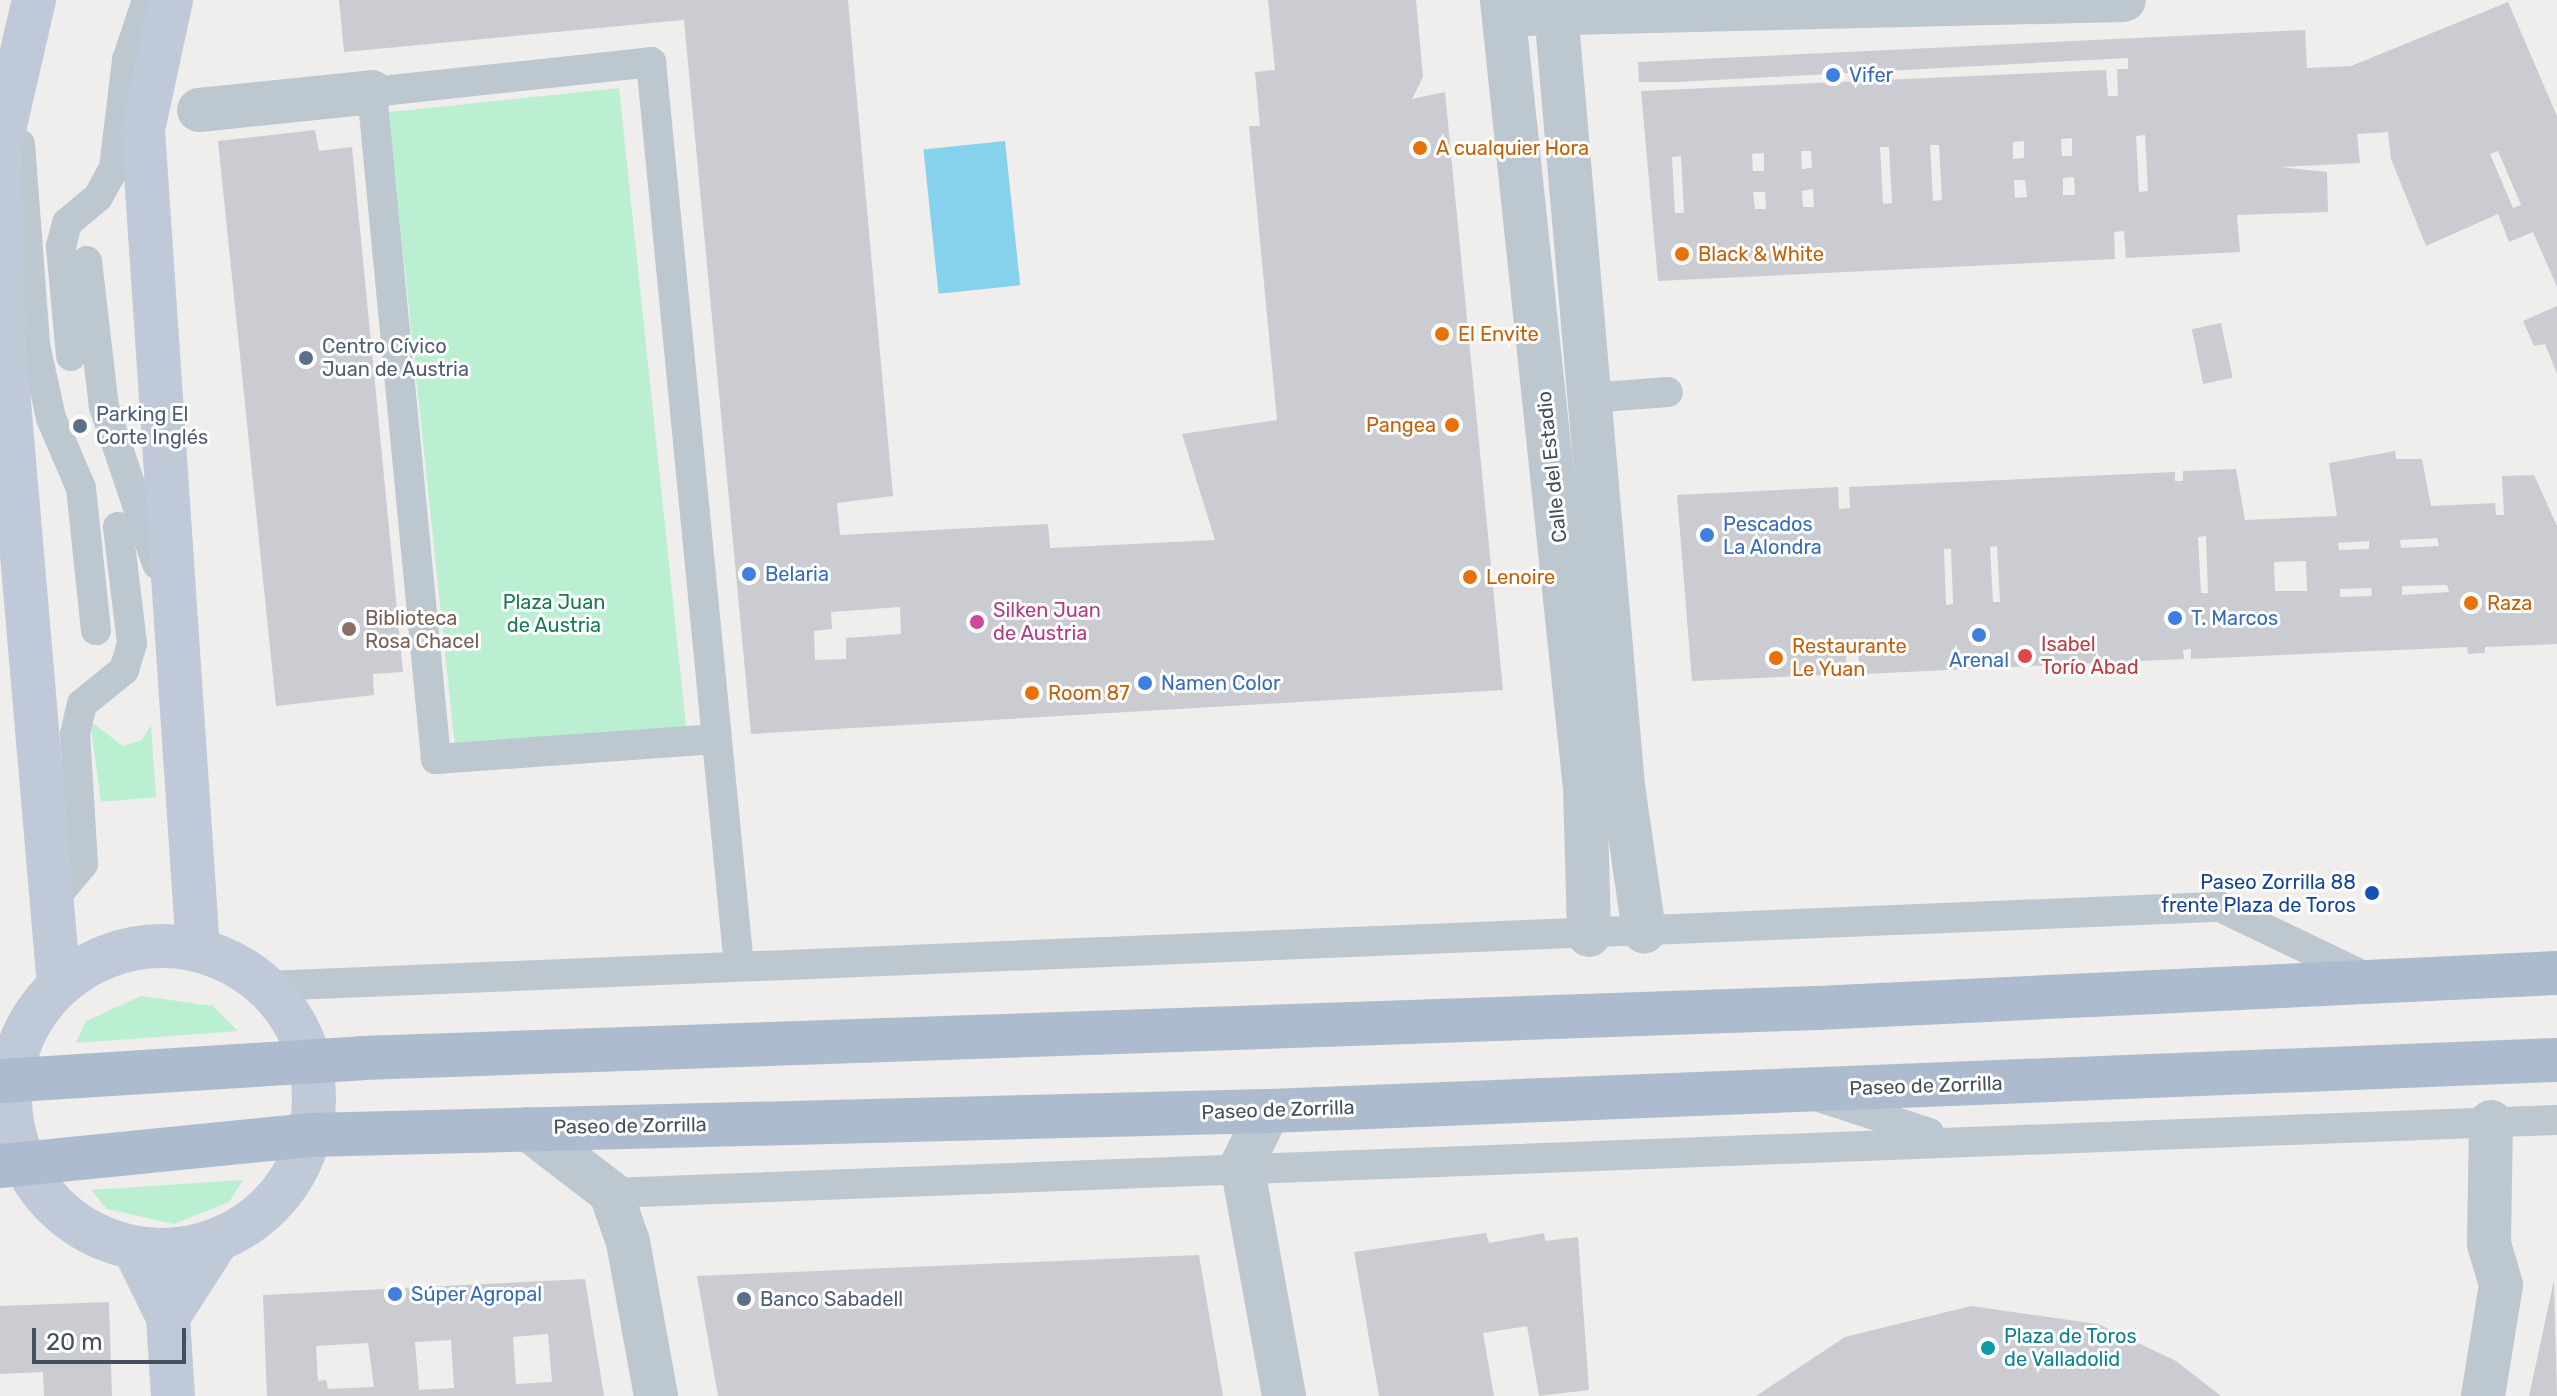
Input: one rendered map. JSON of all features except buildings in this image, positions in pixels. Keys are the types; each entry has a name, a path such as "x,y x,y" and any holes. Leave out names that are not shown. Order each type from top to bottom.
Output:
{"main road":[{"path":"34,0 15,70 0,150 4,344 59,985"},
{"path":"171,0 143,130 186,682 198,950"},
{"path":"137,948 198,950 266,986 293,1021 310,1061 310,1135 291,1180 259,1217 217,1241 175,1251 134,1248 71,1221 12,1165 12,1123 5,1080 27,1028 59,985 90,963 137,948"},
{"path":"5,1080 310,1061 1817,1008 2557,973"},
{"name":"Paseo de Zorrilla","path":"12,1165 310,1135 1268,1111 2557,1060"},
{"path":"168,1317 217,1241"},
{"path":"134,1248 168,1317 173,1396"}],"street":[{"path":"1502,8 2124,0"},
{"name":"Calle del Estadio","path":"1555,7 1623,786 1644,931"},
{"name":"Calle del Estadio","path":"1502,8 1585,788 1589,935"},
{"path":"199,110 372,92"},
{"path":"1268,1111 1242,1165 1284,1396"},
{"path":"2483,1396 2501,1285 2489,1244 2491,1122"},
{"path":"528,1129 611,1193 628,1242 656,1396"}],"lane":[{"path":"71,356 61,246 67,223 98,197 114,168 127,60 147,0"},
{"path":"716,739 436,759 372,92 651,62 739,966"},
{"path":"15,70 35,345 51,418 81,488 96,630"},
{"path":"87,261 104,407 153,541 186,682"},
{"path":"1589,398 1668,392"},
{"path":"52,901 83,864 75,734 82,704 124,670 132,643 118,527"},
{"path":"266,986 1589,935 2220,907 2372,980"},
{"path":"1802,1091 1949,1139"},
{"path":"611,1193 1242,1165 2557,1120"}],"green space":[{"name":"Plaza Juan de Austria","path":"619,88 687,733 456,758 388,112"},
{"path":"90,721 123,746 142,740 151,725 156,797 101,802"},
{"path":"141,996 213,1006 238,1031 76,1043 86,1021"},
{"path":"243,1180 229,1202 174,1224 107,1209 91,1190"}],"water":[{"path":"1005,141 1020,285 939,294 923,150"}],"place":[{"name":"Vifer","path":"1833,75"},
{"name":"A cualquier Hora","path":"1420,148"},
{"name":"Black & White","path":"1682,254"},
{"name":"El Envite","path":"1442,334"},
{"name":"Centro Cívico Juan de Austria","path":"306,358"},
{"name":"Pangea","path":"1452,425"},
{"name":"Parking El Corte Inglés","path":"80,426"},
{"name":"Pescados La Alondra","path":"1707,535"},
{"name":"Belaria","path":"749,574"},
{"name":"Lenoire","path":"1470,577"},
{"name":"Raza","path":"2471,603"},
{"name":"T. Marcos","path":"2175,618"},
{"name":"Silken Juan de Austria","path":"977,622"},
{"name":"Biblioteca Rosa Chacel","path":"349,629"},
{"name":"Arenal","path":"1979,635"},
{"name":"Isabel Torío Abad","path":"2025,656"},
{"name":"Restaurante Le Yuan","path":"1776,658"},
{"name":"Namen Color","path":"1145,683"},
{"name":"Room 87","path":"1032,693"},
{"name":"Paseo Zorrilla 88 frente Plaza de Toros","path":"2372,893"},
{"name":"Súper Agropal","path":"395,1294"},
{"name":"Banco Sabadell","path":"744,1299"},
{"name":"Plaza de Toros de Valladolid","path":"1988,1348"}]}
